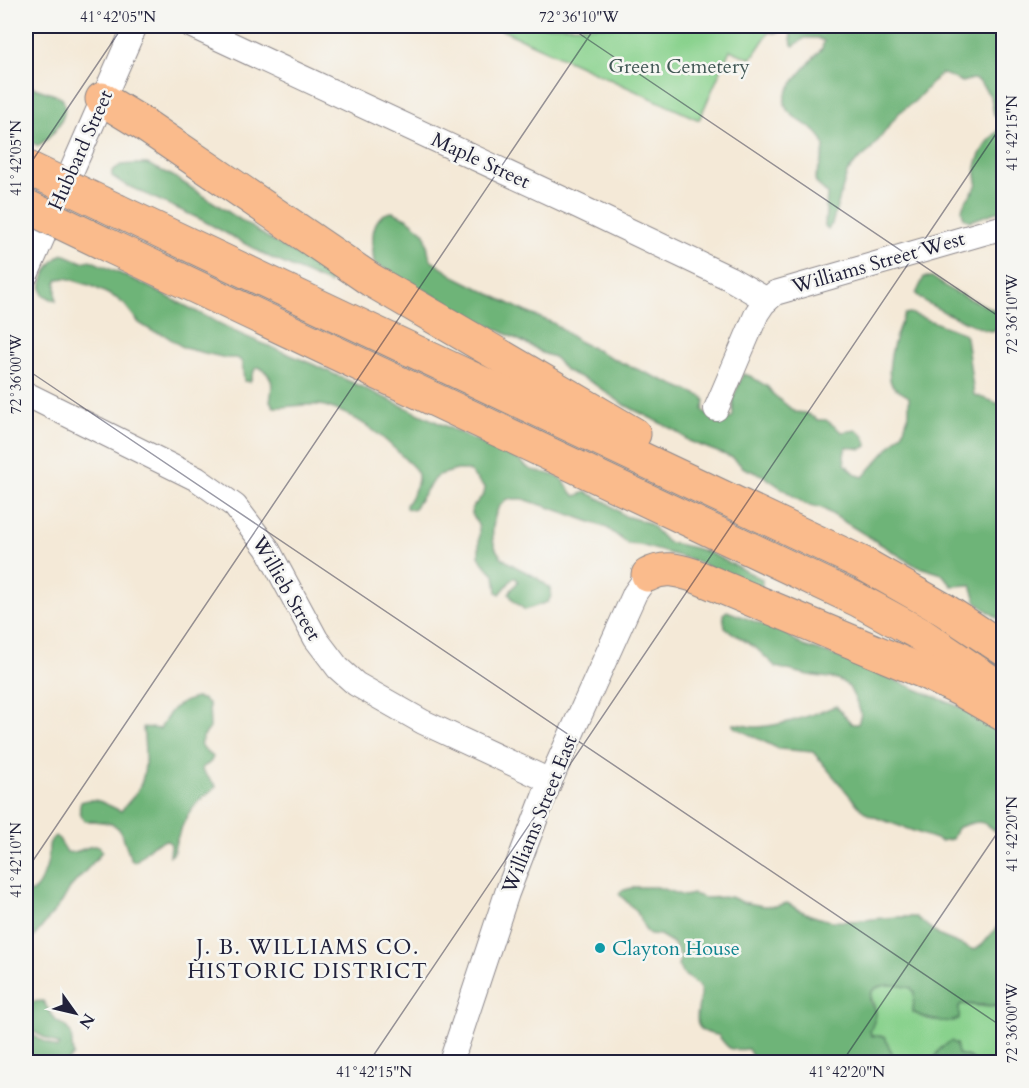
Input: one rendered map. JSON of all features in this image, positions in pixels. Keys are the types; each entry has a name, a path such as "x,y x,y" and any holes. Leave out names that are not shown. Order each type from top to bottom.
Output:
{"highway":[{"path":"102,99 135,119 371,280 638,436 667,457 693,483"},
{"path":"26,167 862,563 943,609 1004,649"},
{"path":"26,206 827,584 920,634 1004,691"},
{"path":"648,575 668,569 693,575 924,672 1004,715"}],"street":[{"name":"Hubbard Street","path":"26,275 135,26"},
{"name":"Maple Street","path":"192,26 570,202 729,278 767,300"},
{"name":"Williams Street West","path":"716,409 754,318 767,300 783,289 1004,227"},
{"name":"Willieb Street","path":"26,394 197,479 235,506 267,548 316,639 338,668 356,684 423,722 550,782"},
{"name":"Williams Street East","path":"451,1062 504,904 550,782 635,593 648,575"}],"green space":[{"name":"Green Cemetery","path":"493,26 773,26 751,59 730,50 699,120"},
{"path":"773,26 1003,26 1003,210 970,221 965,219 962,210 977,184 977,161 982,150 1001,128 994,115 991,97 979,81 973,79 962,82 940,74 915,101 899,113 871,150 847,173 832,224 828,229 825,226 827,193 816,183 815,178 824,147 815,132 792,115 784,101 790,87 822,48 824,41 818,38 805,38 794,46 790,32 787,30 770,32"},
{"path":"26,85 61,97 64,104 63,118 59,125 38,146 26,138"},
{"path":"147,164 173,176 273,241 327,271 332,276 330,284 269,257 202,220 124,184 112,176 112,171 121,165"},
{"path":"393,212 408,219 425,233 432,261 454,276 553,323 578,341 620,362 703,397 705,401 703,410 706,413 731,418 733,416 733,398 743,374 768,387 795,412 806,413 818,420 826,420 842,432 857,430 864,437 867,446 862,449 846,447 845,464 857,475 863,477 903,432 909,413 909,397 894,387 890,376 893,347 905,314 910,313 963,333 966,337 974,395 1003,405 1003,622 977,603 971,585 952,586 942,574 916,566 822,508 805,504 762,475 744,468 733,458 689,441 676,431 623,404 591,382 566,371 554,357 486,324 374,263 375,224 385,214"},
{"path":"63,254 82,262 90,260 139,282 242,335 310,363 521,461 529,468 560,478 576,496 586,492 606,502 625,516 649,523 667,542 712,554 762,579 762,588 689,559 640,545 628,544 607,528 557,510 523,499 507,499 498,508 494,518 493,541 497,551 512,565 542,581 550,589 551,596 548,602 525,610 509,594 518,581 516,578 513,578 500,594 497,592 495,575 479,556 479,527 472,514 472,508 484,494 485,488 470,472 457,470 439,475 413,510 406,508 417,483 418,475 414,467 360,421 337,410 319,405 274,407 270,401 272,386 270,377 264,370 259,367 255,369 250,382 244,381 242,362 237,358 226,358 184,348 163,334 152,331 139,323 125,305 92,286 66,278 58,279 56,301 43,295 42,284 46,272"},
{"path":"924,277 932,277 951,290 1003,314 999,328 992,331 985,330 925,302 916,294"},
{"path":"727,611 785,633 803,646 836,656 974,713 1003,733 1003,840 992,828 978,822 957,828 952,839 941,841 869,815 861,809 813,752 779,749 734,727 733,724 754,727 777,725 836,706 852,724 858,724 861,714 849,687 844,683 837,679 776,667 756,648 725,628 723,614"},
{"path":"195,698 202,699 209,704 210,728 200,745 213,757 202,770 216,786 197,803 187,816 173,854 170,856 171,844 166,840 153,845 135,862 131,860 118,828 107,823 84,821 80,812 81,802 97,800 121,811 142,782 145,759 143,727 160,729 173,709"},
{"path":"55,836 67,852 71,853 95,846 99,846 102,851 70,888 62,902 30,942 26,944 26,893 33,892 43,877 48,860 49,844"},
{"path":"635,887 657,887 684,896 693,894 705,898 731,897 742,902 763,906 787,903 821,919 836,921 916,917 940,936 974,950 983,944 1003,920 1003,1006 961,1004 959,1019 936,1020 913,1012 914,992 911,988 894,985 880,986 871,992 870,998 876,1016 870,1032 872,1036 885,1036 897,1062 755,1062 748,1049 730,1048 718,1035 701,1029 697,1017 700,987 682,973 678,965 681,956 673,943 660,935 646,931 637,912 619,894 621,891"},
{"path":"885,985 911,988 914,992 913,1012 936,1020 959,1019 961,1004 1003,1006 1003,1062 976,1062 958,1054 956,1044 934,1057 934,1062 897,1062 886,1038 872,1036 870,1032 876,1015 871,992"},
{"path":"26,1000 43,1001 55,1020 71,1033 73,1055 67,1062 26,1062 26,1032 57,1048 59,1045 26,1028"},
{"path":"951,1041 956,1044 958,1054 976,1062 934,1062 937,1052"}],"place":[{"name":"Clayton House","path":"600,948"}],"district":[{"name":"J. B. WILLIAMS CO. HISTORIC DISTRICT","path":"308,959"}]}
